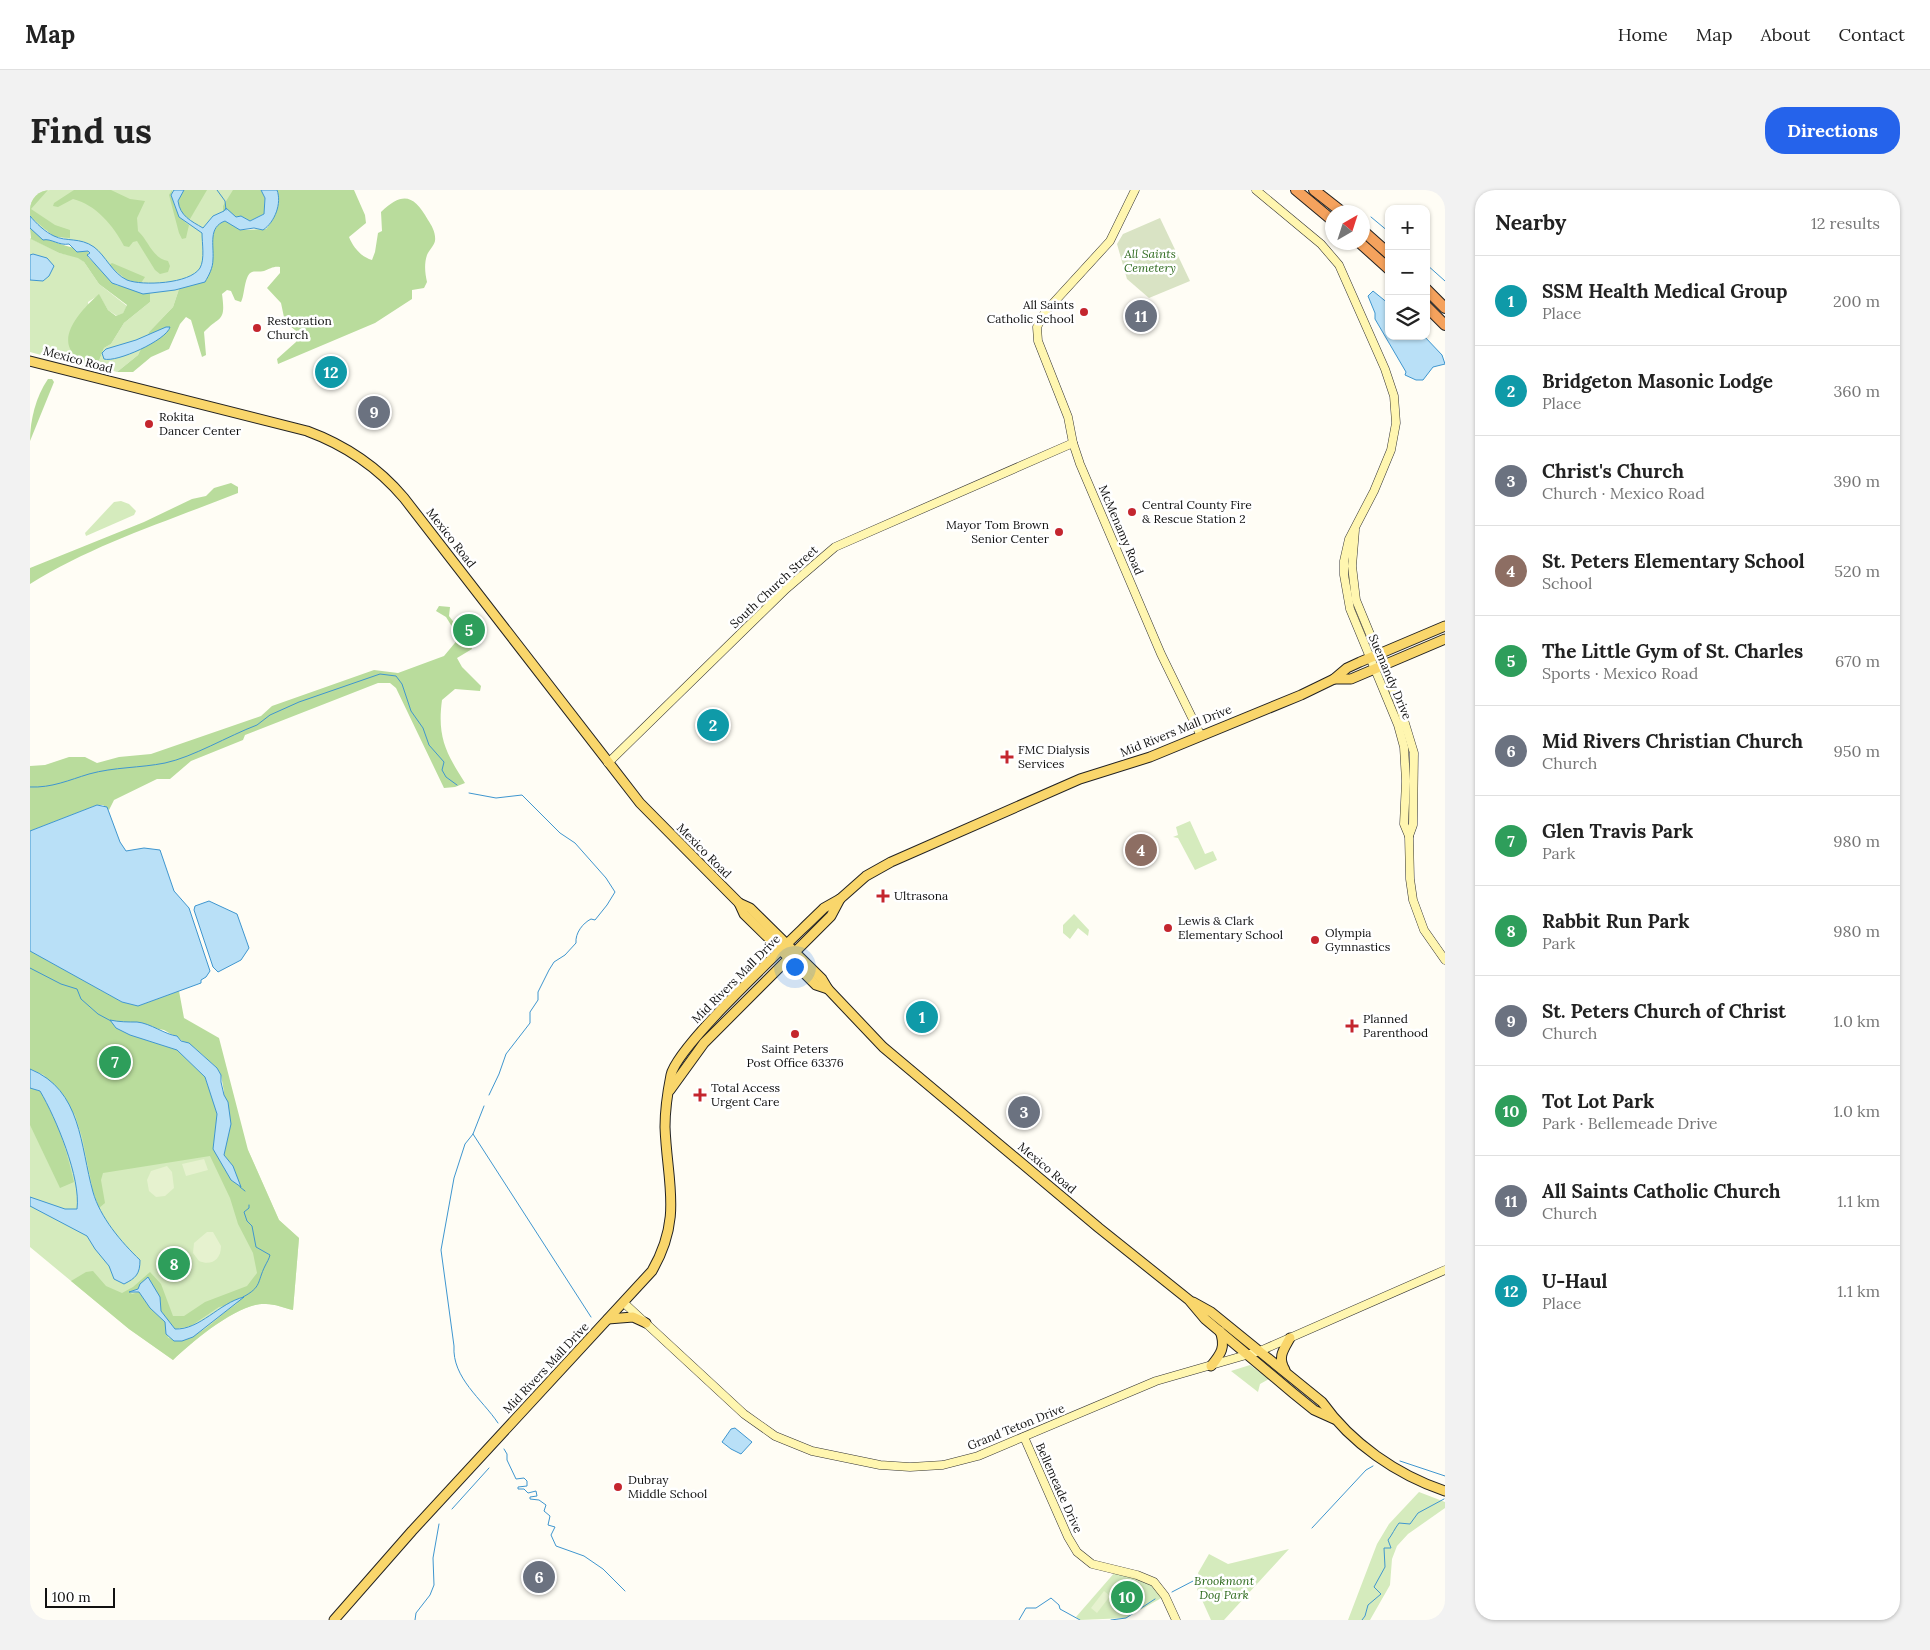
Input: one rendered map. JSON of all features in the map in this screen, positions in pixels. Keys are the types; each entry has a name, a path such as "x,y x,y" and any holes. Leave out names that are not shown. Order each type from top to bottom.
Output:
{"highway":[{"path":"1296,190 1325,214"},
{"path":"1314,190 1333,205"},
{"path":"1370,237 1385,250"},
{"path":"1369,250 1385,265"},
{"path":"1430,291 1445,300"},
{"path":"1430,292 1445,308"},
{"path":"1430,310 1445,325"}],"main road":[{"name":"Mexico Road","path":"30,361 292,426 323,437 355,454 379,472 403,496 653,818 739,903 744,914 792,956 822,979 828,989 883,1047 1098,1228 1189,1300 1211,1312 1322,1402 1334,1419 1391,1466 1421,1482 1445,1491"},
{"name":"Mid Rivers Mall Drive","path":"334,1620 433,1508 624,1303 652,1270 662,1252 669,1230 672,1200 665,1119 671,1073 688,1046 824,908 840,899 866,876 898,859 1080,779 1150,757 1201,736 1334,679 1347,668 1445,626"},
{"name":"Mid Rivers Mall Drive","path":"1334,679 1352,680 1445,639"},
{"name":"Mid Rivers Mall Drive","path":"670,1090 698,1050 831,916 840,899"},
{"name":"Mexico Road","path":"1189,1300 1205,1319 1314,1410 1334,1419"},
{"path":"608,1319 633,1317 646,1323"},
{"path":"1211,1366 1222,1350 1223,1339 1220,1331"},
{"path":"1288,1374 1281,1360 1290,1338"}],"street":[{"name":"McMenamy Road","path":"1135,190 1110,241 1046,312 1037,327 1038,341 1068,417 1073,443 1161,654 1201,736"},
{"name":"Suemandy Drive","path":"1256,190 1321,244 1339,265 1390,381 1395,408 1392,450 1346,550 1344,574 1350,608 1406,721 1414,753 1412,825 1408,836 1413,900 1424,930 1445,960"},
{"name":"South Church Street","path":"608,762 800,576 835,547 1073,443"},
{"name":"Grand Teton Drive","path":"624,1303 759,1426 794,1445 812,1451 880,1465 928,1466 978,1456 1156,1382 1260,1351 1445,1270"},
{"name":"Bellemeade Drive","path":"1024,1437 1068,1537 1077,1552 1092,1564 1137,1575 1154,1582 1165,1596 1176,1620"}],"green space":[{"path":"30,190 269,190 206,268 174,286 127,284 93,251 30,223"},
{"path":"30,190 48,190 31,209 55,225 70,230 70,238 54,237 30,216"},
{"path":"74,190 111,190 130,199 145,201 137,218 138,231 154,253 168,261 170,266 168,272 160,274 155,270 137,241 133,242 129,247 124,246 115,231 103,217 89,206 73,199 58,207 53,206 54,203"},
{"path":"172,190 176,208 181,218 189,225 186,238 182,239 169,195"},
{"path":"184,190 207,190 190,219 180,210 179,206 179,198"},
{"path":"233,190 261,190 265,198 264,214 250,221 241,216 236,217 226,209 223,212 223,206"},
{"path":"277,190 354,190 365,215 366,223 349,237 364,257 372,260 378,233 382,231 381,212 396,201 408,199 413,201 423,212 435,235 435,241 426,258 427,282 424,288 412,290 412,299 375,323 278,364 277,359 296,342 300,334 285,322 281,303 267,288 280,273 280,267 252,272 247,277 241,302 235,300 231,291 227,290 222,294 222,314 204,332 206,355 202,357 191,320 186,317 180,324 169,349 151,357 133,372 117,372 138,355 149,332 173,307 179,289 206,279 211,264 213,238 219,225 225,221 242,230 266,229 276,210"},
{"name":"All Saints Cemetery","path":"1160,218 1190,281 1149,298 1127,279 1117,244 1123,234"},
{"path":"30,228 58,243 89,251 88,257 116,285 150,293 150,302 124,323 111,344 104,348 97,366 81,360 72,352 68,343 73,323 99,294 108,310 116,316 123,313 127,305 99,284 84,262 78,258 59,253 31,239"},
{"path":"30,238 59,253 78,257 84,262 99,284 127,306 123,313 117,316 108,310 99,295 88,302 96,370 30,352"},
{"path":"112,263 145,277 141,283 127,280 109,265"},
{"path":"179,289 173,307 149,332 138,355 117,372 97,366 104,348 111,344 124,323 150,302 150,293"},
{"path":"48,379 52,379 54,382 30,441 34,408"},
{"path":"231,483 238,487 238,493 105,545 30,584 30,568 144,522 192,499 206,496 214,488"},
{"path":"121,501 129,504 136,511 134,515 86,536 85,533 114,502"},
{"path":"439,606 450,607 449,616 471,645 472,649 457,658 462,667 481,686 480,691 455,689 442,700 441,724 444,744 465,783 455,787 444,788 396,688 390,683 378,683 245,735 243,740 191,761 170,779 157,779 114,800 109,810 103,805 97,805 30,831 30,766 45,765 69,757 85,757 97,763 119,757 151,754 261,716 272,706 374,670 398,673 444,656 459,638 446,617 436,611"},
{"path":"1190,821 1205,854 1213,851 1217,860 1195,870 1178,838 1173,837 1178,835 1176,827"},
{"path":"1074,914 1089,930 1088,936 1078,928 1070,939 1063,933 1063,925"},
{"path":"30,942 184,1049 248,1150 279,1220 299,1238 293,1310 266,1304 243,1309 216,1324 173,1360 129,1329 30,1247"},
{"path":"30,951 122,1002 138,1006 179,991 184,1018 219,1038 248,1150 279,1220 299,1238 293,1310 266,1304 243,1309 216,1324 173,1360 129,1329 71,1281 86,1272 93,1271 106,1286 122,1293 133,1287 150,1272 161,1284 173,1316 184,1316 205,1302 247,1286 257,1273 253,1253 238,1224 230,1198 210,1156 103,1173 101,1180 105,1203 99,1208 93,1191 82,1137 75,1115 44,1075 30,1069","holes":["111,1020 164,1030 196,1049 217,1068 221,1075 224,1092 226,1145 224,1155 233,1166 239,1185 227,1173 213,1149 217,1114 205,1077 177,1050 130,1035","139,1289 160,1297 161,1311 175,1329 191,1326 219,1307 238,1303 198,1334 179,1339 168,1338 165,1322 150,1308 139,1292 132,1294 130,1292"]},
{"path":"30,1088 40,1091 57,1124 64,1146 74,1182 60,1188 30,1125"},
{"path":"204,1159 208,1170 186,1176 182,1164"},
{"path":"167,1166 172,1172 174,1188 165,1196 156,1197 149,1191 147,1180 151,1171"},
{"path":"207,1232 213,1232 221,1246 221,1251 215,1261 208,1263 199,1261 193,1253 194,1243"},
{"path":"1250,1365 1269,1379 1260,1384 1258,1392 1231,1371"},
{"path":"1419,1492 1445,1502 1445,1508 1408,1534 1397,1546 1392,1559 1390,1585 1370,1620 1348,1620 1377,1544 1389,1524"},
{"name":"Brookmont Dog Park","path":"1289,1549 1224,1620 1211,1620 1197,1589 1202,1584 1198,1573 1209,1554 1228,1564"},
{"path":"1116,1571 1146,1578 1165,1596 1126,1618 1080,1620 1076,1617"},
{"path":"1104,1591 1110,1596 1097,1613 1091,1608"}],"water":[{"path":"174,190 184,190 178,201 181,211 187,218 203,228 213,216 224,211 226,208 236,217 241,216 250,221 264,214 265,198 261,190 277,190 279,201 274,217 263,230 254,228 240,230 225,221 216,228 213,237 212,265 205,282 175,290 143,294 112,283 87,255 90,253 88,251 77,252 69,244 43,240 30,228 30,216 44,230 54,236 89,244 98,251 117,273 127,280 154,283 176,280 195,273 200,268 203,251 202,233 179,217 171,195"},
{"path":"33,254 47,258 54,266 49,276 43,281 30,280 30,255"},
{"path":"1373,291 1385,301 1385,336 1375,319 1375,313 1368,296"},
{"path":"170,327 167,332 151,344 119,358 104,359 102,353 106,349 136,340"},
{"path":"1387,340 1428,340 1442,355 1445,364 1433,367 1423,380 1416,380 1405,375 1406,372"},
{"path":"97,805 107,807 120,842 126,851 144,848 160,850 174,891 189,908 210,971 201,980 201,983 138,1006 122,1002 30,951 30,831"},
{"path":"209,901 237,914 249,948 241,960 218,972 213,967 194,910 195,906"},
{"path":"110,1020 142,1023 177,1036 181,1041 189,1043 217,1068 221,1075 224,1095 228,1102 231,1124 224,1155 233,1166 241,1187 231,1180 213,1149 217,1114 205,1077 177,1050 130,1035 116,1028"},
{"path":"30,1069 47,1078 60,1091 69,1105 81,1138 96,1201 112,1229 140,1260 136,1275 132,1280 124,1284 114,1279 109,1266 87,1236 30,1206 30,1197 65,1209 77,1209 75,1181 66,1148 40,1091 30,1088"},
{"path":"148,1277 160,1297 161,1311 175,1329 193,1325 235,1300 244,1297 193,1337 182,1341 174,1341 166,1334 165,1322 150,1308 139,1292 129,1292 138,1289 140,1284"},
{"path":"735,1428 752,1442 741,1454 722,1442 731,1429"}],"waterway":[{"path":"217,190 225,201 226,210"},
{"path":"1371,217 1385,229"},
{"path":"1430,268 1445,281"},
{"path":"30,787 53,785 98,772 156,765 176,760 257,725 270,715 299,702 380,674 396,676 402,684 411,711 423,728 429,745 444,762 442,770 446,777 457,785"},
{"path":"469,793 496,798 522,795 560,833 575,843 606,878 615,892 595,920 591,919 580,929 576,943 565,955 554,962 549,970 538,992 538,1000 530,1012 530,1023 506,1054 489,1095"},
{"path":"30,968 61,984 77,989 81,999 98,1014 111,1021"},
{"path":"484,1106 473,1134 465,1144 454,1178 441,1250 455,1358 458,1368 469,1388 498,1423"},
{"path":"473,1134 591,1317"},
{"path":"240,1187 245,1191"},
{"path":"243,1297 258,1284 270,1255 256,1247 252,1226 247,1221 244,1212 249,1208 249,1205"},
{"path":"504,1449 516,1479 524,1478 527,1481 527,1486 518,1487 518,1489 524,1489 528,1493 536,1491 537,1496 530,1497 530,1499 539,1500 546,1505 544,1511 550,1516 548,1525 555,1527 551,1535 556,1546 584,1556 603,1569 625,1591"},
{"path":"1400,1461 1445,1476"},
{"path":"1312,1528 1366,1470 1373,1466"},
{"path":"452,1509 489,1468"},
{"path":"1362,1620 1368,1605 1381,1594 1374,1587 1385,1567 1384,1548 1391,1548 1388,1540 1399,1523 1410,1524 1418,1513 1444,1499"},
{"path":"415,1620 416,1613 430,1595 434,1585 433,1558 439,1524"},
{"path":"1172,1592 1195,1580"},
{"path":"1019,1620 1026,1608 1036,1608 1051,1598 1059,1605 1060,1609 1080,1620"},
{"path":"1111,1620 1126,1618 1155,1599"}],"place":[{"name":"All Saints Catholic School","path":"1084,312"},
{"name":"All Saints Catholic Church","path":"1141,316"},
{"name":"Restoration Church","path":"257,328"},
{"name":"U-Haul","path":"331,372"},
{"name":"St. Peters Church of Christ","path":"374,412"},
{"name":"Rokita Dancer Center","path":"149,424"},
{"name":"Central County Fire & Rescue Station 2","path":"1132,512"},
{"name":"Mayor Tom Brown Senior Center","path":"1059,532"},
{"name":"The Little Gym of St. Charles","path":"469,630"},
{"name":"Bridgeton Masonic Lodge","path":"713,725"},
{"name":"FMC Dialysis Services","path":"1007,757"},
{"name":"St. Peters Elementary School","path":"1141,850"},
{"name":"Ultrasona","path":"883,896"},
{"name":"Lewis & Clark Elementary School","path":"1168,928"},
{"name":"Olympia Gymnastics","path":"1315,940"},
{"name":"SSM Health Medical Group","path":"922,1017"},
{"name":"Planned Parenthood","path":"1352,1026"},
{"name":"Saint Peters Post Office 63376","path":"795,1034"},
{"name":"Glen Travis Park","path":"115,1062"},
{"name":"Total Access Urgent Care","path":"700,1095"},
{"name":"Christ's Church","path":"1024,1112"},
{"name":"Rabbit Run Park","path":"174,1264"},
{"name":"Dubray Middle School","path":"618,1487"},
{"name":"Mid Rivers Christian Church","path":"539,1577"},
{"name":"Tot Lot Park","path":"1127,1597"}]}
